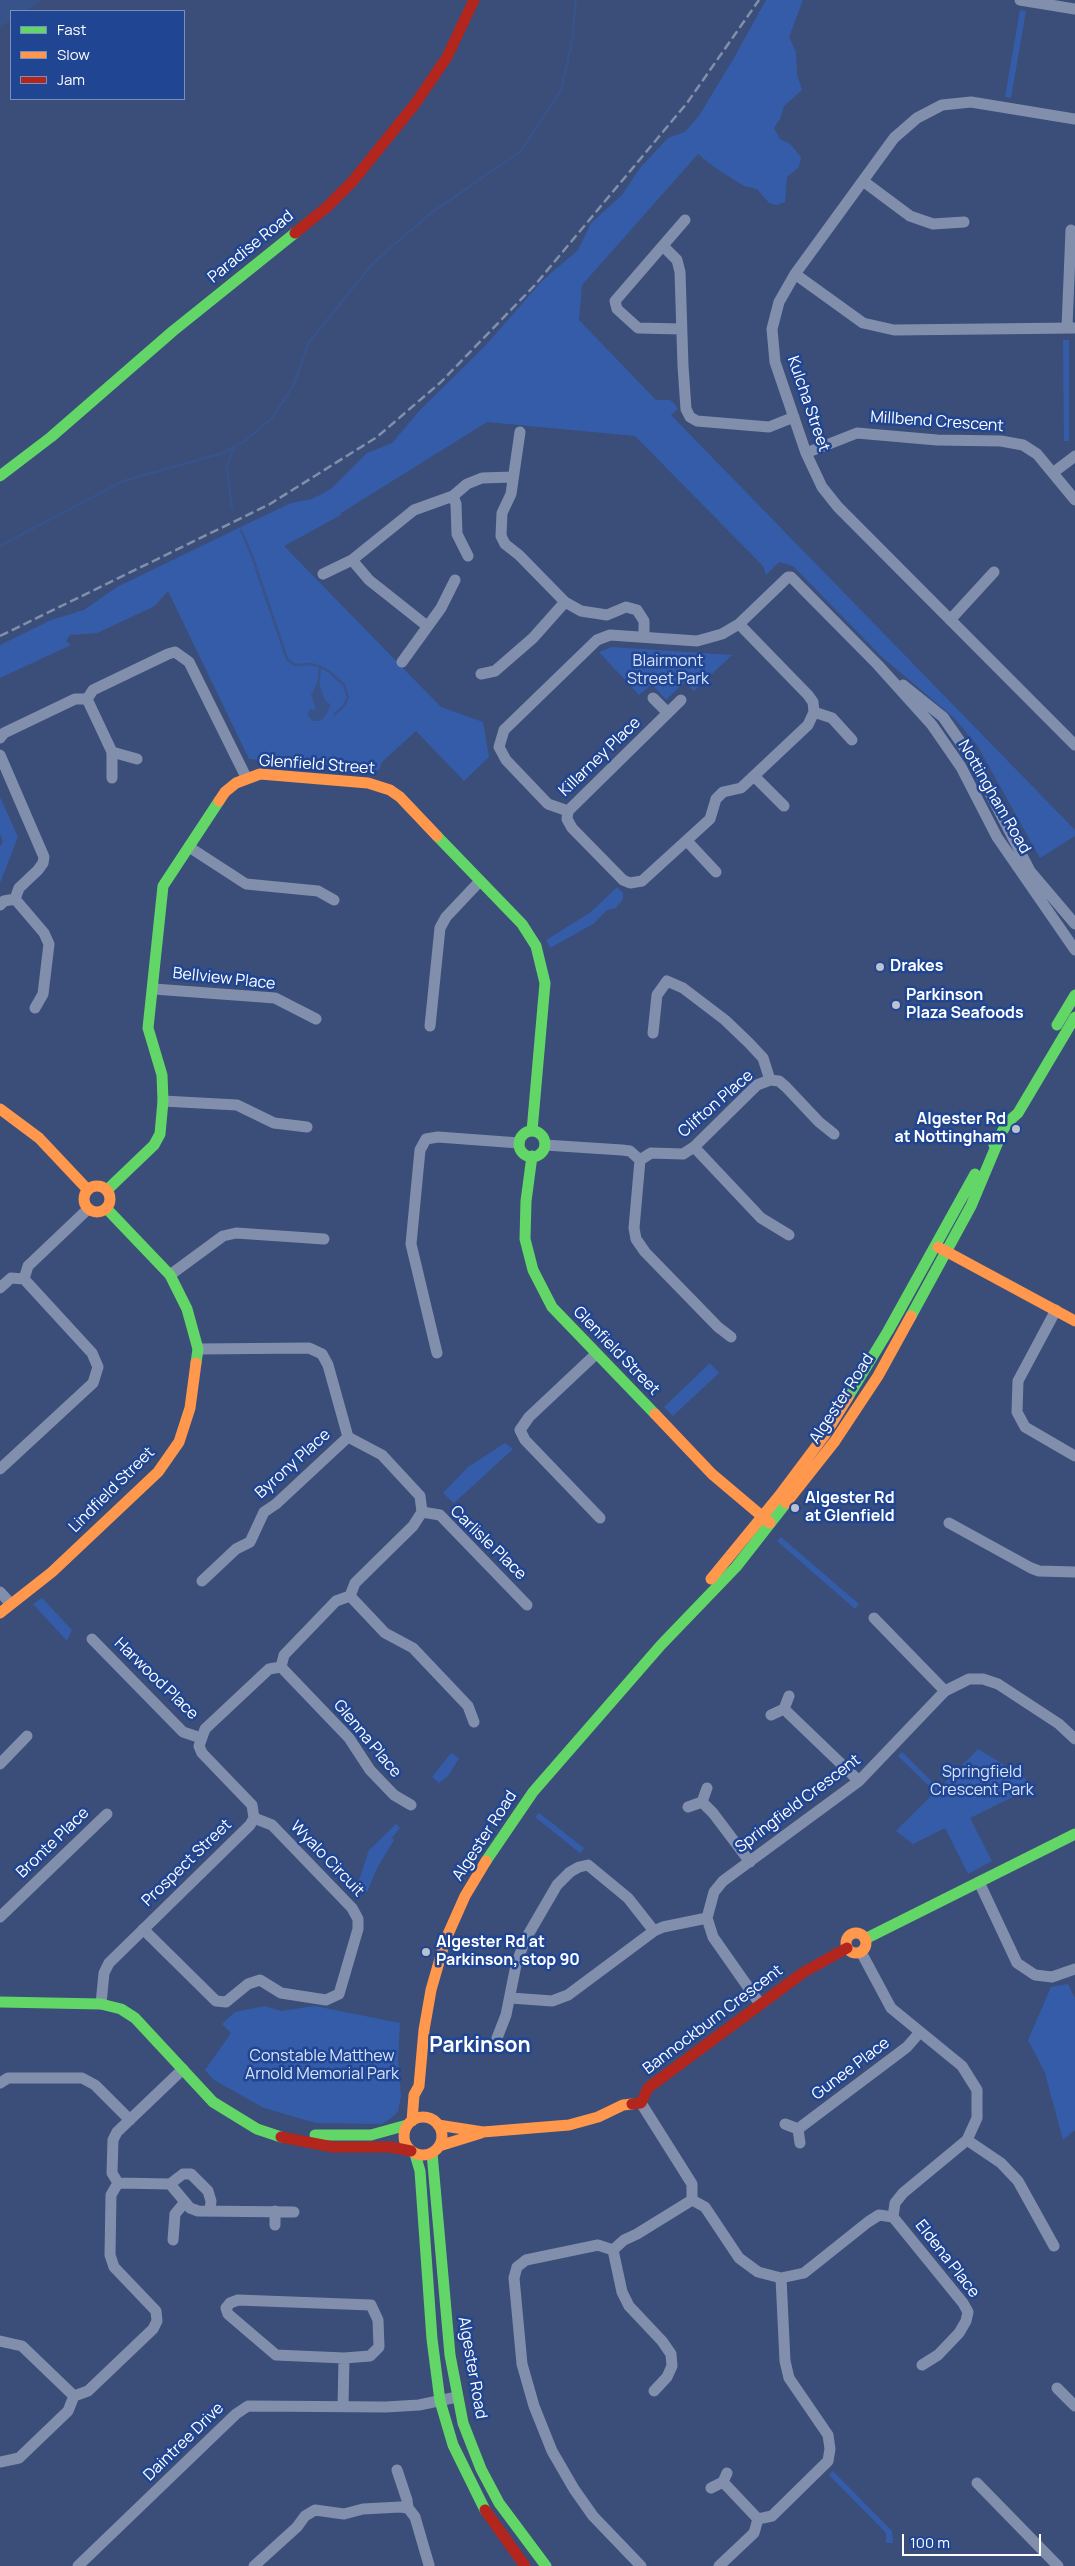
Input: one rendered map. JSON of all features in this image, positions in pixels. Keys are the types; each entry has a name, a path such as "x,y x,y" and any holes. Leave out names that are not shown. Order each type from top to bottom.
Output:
{"street":[{"name":"Paradise Road","path":"0,476 51,437 173,331 327,207 352,182 405,118 442,65 474,0"},
{"path":"1020,0 1075,9"},
{"name":"Kulcha Street","path":"1075,118 971,102 942,105 916,118 894,138 795,274 780,302 772,330 775,362 806,453 822,487 838,507 1075,745"},
{"path":"863,180 910,216 933,224 964,222"},
{"path":"680,329 638,328 617,309 615,300 685,220"},
{"path":"795,274 863,323 894,330 1071,327 1071,230"},
{"path":"663,246 677,260 680,272 680,329 686,409 690,417 698,421 769,427 794,417"},
{"path":"520,432 512,494 502,513 501,536 505,544 519,555 565,602 581,611 607,615 631,607 641,614 644,637 697,641 722,634 739,624 813,702 814,712 808,725 741,788 723,792 716,799 710,819 642,881 630,883 623,880 572,828 567,818 568,811"},
{"name":"Millbend Crescent","path":"806,453 856,433 937,440 1002,441 1023,446 1037,454 1054,472 1075,500"},
{"path":"1054,472 1075,456"},
{"path":"323,574 352,560 414,510 453,496 467,484 482,478 513,477"},
{"path":"453,496 456,504 457,534 468,556"},
{"path":"352,560 369,580 427,626"},
{"path":"950,620 994,572"},
{"name":"Nottingham Road","path":"739,624 788,577 795,580 878,665 932,725 961,767 1001,843 1075,950"},
{"path":"402,662 441,608 454,580"},
{"path":"481,674 495,671 533,638 565,602"},
{"name":"Killarney Place","path":"644,637 610,635 597,640 501,735 499,747 506,760 548,804 568,811 682,700"},
{"path":"87,699 93,690 175,652 189,662 246,777"},
{"name":"Nottingham Road","path":"878,665 944,717 973,760 1030,871 1075,924"},
{"path":"653,698 668,713"},
{"path":"0,738 4,733 75,699 87,699"},
{"path":"87,699 112,752 112,778"},
{"path":"814,712 832,718 852,740"},
{"path":"112,752 137,759"},
{"path":"0,755 44,856 43,863 38,870 19,888 16,899"},
{"name":"Glenfield Street","path":"107,1190 154,1145 160,1134 163,1100 162,1075 148,1028 154,989 162,886 225,792 246,777 260,774 368,783 390,790 400,797 522,924 536,946 542,962 545,983 532,1131"},
{"path":"754,776 784,806"},
{"path":"687,841 716,872"},
{"path":"188,847 246,884 318,891 334,900"},
{"path":"430,1026 440,928 446,917 480,881"},
{"path":"0,905 4,901 16,899"},
{"path":"16,899 44,933 49,944 43,994 35,1008"},
{"path":"653,1033 657,995 667,981 690,994 725,1020 749,1043 763,1058 770,1080"},
{"name":"Bellview Place","path":"154,989 275,998 316,1019"},
{"name":"Algester Road","path":"433,2122 419,2086 424,2030 431,1990 445,1941 465,1896 497,1843 533,1792 661,1645 691,1603 817,1467 878,1376 947,1251 971,1206 1012,1109 1037,1059 1075,995"},
{"name":"Algester Road","path":"1008,1122 1018,1113 1062,1034 1075,1017"},
{"name":"Clifton Place","path":"640,1160 651,1153 684,1154 694,1147 758,1085 770,1080 778,1081 786,1087 819,1122 834,1134"},
{"path":"163,1100 237,1105 274,1123 306,1127"},
{"path":"0,1109 39,1138 88,1190"},
{"path":"532,1131 540,1134 544,1145 542,1152 532,1156 521,1151 519,1142 525,1133 532,1131"},
{"path":"437,1353 412,1244 420,1150 426,1139 438,1137 519,1142"},
{"name":"Algester Road","path":"767,1520 824,1436 888,1330 982,1161 1000,1137"},
{"path":"544,1145 622,1150 630,1152 640,1160 634,1228 636,1239 645,1252 718,1327 731,1337"},
{"path":"694,1147 761,1218 789,1235"},
{"name":"Glenfield Street","path":"532,1156 526,1200 526,1239 532,1270 552,1307 712,1474 767,1520"},
{"path":"95,1186 107,1190 111,1202 107,1209 100,1213 88,1209 84,1201 88,1190 95,1186"},
{"path":"24,1279 28,1266 88,1209"},
{"name":"Lindfield Street","path":"0,1613 10,1603 52,1572 158,1472 179,1442 190,1408 198,1349 187,1309 170,1275 107,1209"},
{"path":"170,1275 223,1236 236,1233 324,1239"},
{"path":"935,1245 1075,1320"},
{"path":"0,1288 11,1278 24,1279 92,1353 98,1367 93,1383 0,1469"},
{"path":"1056,1310 1018,1381 1017,1412 1025,1427 1075,1456"},
{"path":"198,1349 309,1348 322,1354 328,1365 348,1436 382,1455 420,1496 422,1512 413,1526 355,1583 350,1596 336,1601 284,1655 281,1667 269,1669 205,1729 200,1738"},
{"path":"596,1354 529,1417 520,1430 525,1440 600,1518"},
{"name":"Byrony Place","path":"202,1580 236,1549 250,1542 264,1512 276,1504 348,1436"},
{"name":"Carlisle Place","path":"422,1512 440,1515 527,1605"},
{"path":"949,1523 1031,1568 1039,1571 1075,1572"},
{"path":"0,1592 10,1603"},
{"path":"350,1596 385,1633 413,1648 468,1706 474,1722"},
{"path":"874,1618 945,1691"},
{"name":"Harwood Place","path":"92,1639 182,1732 200,1738"},
{"name":"Glenna Place","path":"281,1667 349,1738 370,1770 394,1795 412,1805"},
{"name":"Springfield Crescent","path":"707,1918 714,1892 723,1881 860,1782 945,1691 970,1679 983,1678 998,1684 1059,1724 1075,1739"},
{"path":"771,1715 784,1708 789,1696"},
{"path":"784,1708 860,1782"},
{"path":"0,1764 27,1736"},
{"name":"Prospect Street","path":"102,2004 104,1973 109,1962 250,1825 254,1818 252,1805 202,1753 199,1746 200,1738"},
{"path":"702,1802 707,1788"},
{"path":"702,1802 713,1813 750,1862"},
{"path":"688,1807 702,1802"},
{"name":"Bronte Place","path":"0,1917 107,1814"},
{"name":"Wyalo Circuit","path":"143,1929 216,2001 226,2002 248,1984 260,1980 281,1993 326,2000 339,1994 358,1929 358,1919 352,1908 272,1825 254,1818"},
{"path":"865,1938 1075,1834"},
{"path":"498,2038 511,1998 516,1965 525,1940 558,1884 579,1867 588,1865 628,1898 654,1931"},
{"path":"979,1882 1017,1963 1034,1975 1052,1977 1075,1969"},
{"path":"511,1998 552,2001 568,1995 654,1931 663,1927 707,1918 713,1937 760,2004"},
{"path":"857,1933 865,1938 866,1945 861,1952 853,1953 847,1948 846,1941 850,1935 857,1933"},
{"name":"Bannockburn Crescent","path":"640,2103 652,2085 760,2004 804,1972 847,1948"},
{"path":"692,2200 705,2207 739,2258 758,2272 781,2278 804,2273 879,2215 893,2217 894,2203 967,2140 977,2118 977,2090 962,2066 891,2008 861,1952"},
{"path":"0,2002 102,2004 129,2012 213,2102 248,2124 268,2133 292,2140 333,2147 391,2147 413,2152 435,2149 483,2132 569,2125 598,2117 623,2105 640,2103 692,2184 692,2200"},
{"name":"Gunee Place","path":"798,2129 907,2047 920,2032"},
{"path":"118,2183 112,2173 113,2140 117,2132 183,2069"},
{"path":"0,2083 8,2078 82,2078 95,2085 130,2120"},
{"path":"196,2082 246,2114 314,2135 372,2135 409,2123 417,2118 483,2132"},
{"name":"Algester Road","path":"409,2123 414,2094 419,2086"},
{"path":"433,2122 442,2136 435,2149"},
{"path":"409,2123 404,2136 413,2152"},
{"path":"785,2124 798,2129 800,2143"},
{"path":"967,2140 1001,2163 1018,2181 1054,2246"},
{"name":"Algester Road","path":"435,2149 448,2336 457,2397 470,2440 485,2477 518,2530 546,2566"},
{"name":"Algester Road","path":"413,2152 420,2171 432,2339 440,2401 453,2444 468,2478 492,2522 525,2566"},
{"path":"170,2184 176,2177 183,2174 191,2174 208,2191 211,2201 210,2210"},
{"path":"118,2183 170,2184 190,2208 198,2211 294,2212"},
{"path":"0,2462 20,2458 68,2411 74,2396 88,2391 153,2329 157,2321 156,2311 114,2267 110,2255 111,2195 118,2183"},
{"path":"613,2250 624,2240 692,2200"},
{"path":"173,2240 175,2214 185,2202"},
{"path":"275,2225 276,2211"},
{"name":"Eldena Place","path":"893,2217 963,2303 968,2312 966,2321 959,2333 938,2355 922,2365"},
{"path":"613,2250 598,2245 526,2260 517,2267 514,2278 522,2364 534,2406 552,2451 574,2489 594,2516 642,2566"},
{"path":"613,2250 622,2292 629,2306 662,2341 671,2354 672,2366 667,2378 654,2391"},
{"path":"758,2519 772,2516 818,2472 828,2462 830,2449 828,2435 789,2378 785,2361 781,2278"},
{"path":"238,2300 371,2305 378,2320 379,2347 370,2356 344,2358 276,2355 266,2349 228,2314 226,2308 230,2303 238,2300"},
{"path":"0,2341 22,2346 74,2396"},
{"path":"343,2406 344,2358"},
{"path":"1057,2388 1075,2406"},
{"name":"Daintree Drive","path":"78,2566 236,2414 248,2406 386,2408 419,2405 457,2397"},
{"path":"397,2470 408,2508 415,2517 429,2566"},
{"path":"711,2488 725,2478 758,2519"},
{"path":"977,2482 1058,2566"},
{"path":"254,2566 298,2527 305,2516 315,2510 344,2514 363,2509 408,2508"},
{"path":"719,2566 754,2533 758,2519"}],"green space":[{"path":"766,0 803,0 789,37 796,52 797,74 802,90 784,106 780,119 774,128 780,139 790,144 801,157 799,167 787,177 785,202 777,205 769,203 757,189 744,186 714,167 698,154 582,285 579,320 656,400 670,400 674,403 678,409 671,415 1075,830 1075,836 1040,858 977,745 954,718 881,656 793,566 779,562 766,575 763,566 635,436 487,422 341,513 341,515 284,546 441,707 483,722 489,757 464,781 416,731 382,762 379,770 249,759 168,591 155,606 97,633 70,635 66,641 71,645 0,678 0,645 51,620 84,610 117,587 291,503 312,499 331,489 367,453 392,443 421,409 485,346 543,280 578,250 591,223 622,195 640,168 668,138 685,132 700,114"},
{"path":"1020,10 1026,11 1011,98 1005,97"},
{"path":"1063,340 1069,340 1069,441 1064,441"},
{"name":"Blairmont Street Park","path":"612,647 732,655 694,691 685,682 666,700 652,684 639,695 599,652"},
{"path":"0,797 18,837 0,883 0,846 3,842 0,834"},
{"path":"617,887 623,893 623,899 616,908 607,910 593,924 550,948 546,940 591,912"},
{"path":"710,1363 719,1373 673,1416 664,1407"},
{"path":"505,1443 513,1449 454,1503 443,1493 468,1467"},
{"path":"781,1537 859,1604 855,1609 777,1541"},
{"path":"42,1598 72,1630 67,1641 33,1604"},
{"name":"Springfield Crescent Park","path":"978,1749 1024,1777 1031,1788 970,1818 992,1861 968,1874 945,1828 913,1844 896,1831 935,1792 898,1756 902,1752 939,1789"},
{"path":"451,1753 459,1758 448,1776 439,1783 432,1777"},
{"path":"539,1813 584,1848 580,1853 535,1817"},
{"path":"396,1824 400,1828 392,1838 394,1840 377,1868 367,1892 357,1886 369,1850"},
{"path":"1068,1984 1075,1998 1075,2130 1063,2140 1045,2073 1028,2040 1051,1987"},
{"name":"Constable Matthew Arnold Memorial Park","path":"265,2006 281,2011 315,2006 400,2023 398,2060 401,2096 398,2111 394,2116 382,2124 316,2123 264,2108 214,2080 205,2070 231,2033 222,2024 235,2012"},
{"path":"833,2471 892,2531 893,2543 886,2543 886,2533 829,2475"}],"shaded area":[{"path":"0,0 43,0 27,10 10,10 10,21 0,27"},
{"path":"317,683 319,683 325,700 331,705 325,717 320,721 313,721 307,715 310,709 316,710 311,695"}],"waterway":[{"path":"0,546 123,481 223,453 245,441 273,417 294,384 309,342 375,261 431,213 521,151 561,90 572,42 576,0"},
{"path":"232,507 227,467 234,447"},
{"path":"241,530 252,556 287,659 295,665 310,664 319,666 330,672 344,685 348,697 344,706 335,714"},
{"path":"318,686 320,667"}],"railway":[{"path":"0,636 270,504 377,437 441,382 535,285 687,103 759,0"}],"traffic: fast":[{"path":"0,476 51,437 173,331 295,233"},
{"path":"107,1190 154,1145 160,1134 163,1101 162,1075 148,1028 163,886 219,801"},
{"path":"437,836 522,924 536,946 545,983 532,1131"},
{"path":"1057,1025 1075,995"},
{"path":"994,1145 1008,1122 1018,1113 1075,1017"},
{"path":"532,1131 541,1135 545,1144 541,1153 532,1157 523,1153 519,1144 523,1135 532,1131"},
{"path":"911,1316 971,1206 1000,1137"},
{"path":"532,1156 526,1201 525,1239 533,1270 552,1307 655,1414"},
{"path":"848,1397 888,1331 975,1174"},
{"path":"107,1209 170,1275 187,1309 198,1349 196,1363"},
{"path":"486,1861 533,1792 661,1645 736,1567 786,1503"},
{"path":"865,1939 1075,1834"},
{"path":"0,2002 101,2004 121,2009 135,2018 213,2102 257,2129 281,2137"},
{"path":"315,2135 371,2135 407,2125"},
{"path":"432,2153 450,2355 463,2423 481,2469 499,2503 546,2566"},
{"path":"415,2154 420,2171 432,2339 440,2401 453,2445 485,2510"}],"traffic: slow":[{"path":"219,801 225,792 236,783 260,774 368,783 390,790 400,797 437,836"},
{"path":"0,1109 39,1138 88,1190"},
{"path":"97,1186 107,1189 110,1199 107,1209 97,1212 87,1209 84,1199 87,1189 97,1186"},
{"path":"938,1247 1075,1321"},
{"path":"786,1503 835,1441 878,1376 911,1316"},
{"path":"0,1613 52,1572 158,1472 179,1442 190,1408 196,1363"},
{"path":"711,1579 779,1496 824,1436 848,1397"},
{"path":"655,1414 712,1474 770,1523"},
{"path":"412,2121 414,2095 419,2086 424,2030 431,1990 445,1941 465,1896 486,1861"},
{"path":"856,1933 863,1936 866,1943 863,1950 856,1953 849,1950 846,1943 849,1936 856,1933"},
{"path":"438,2125 483,2132 569,2125 598,2117 623,2105 632,2104"},
{"path":"423,2117 436,2123 442,2136 436,2149 423,2155 410,2149 404,2136 410,2123 423,2117"},
{"path":"439,2146 481,2133"}],"traffic: jam":[{"path":"295,233 327,207 352,182 415,104 447,57 474,0"},
{"path":"632,2104 641,2103 648,2088 804,1972 847,1948"},
{"path":"281,2137 333,2147 391,2147 411,2151"},
{"path":"485,2510 525,2566"}],"place":[{"name":"Drakes","path":"880,967"},
{"name":"Parkinson Plaza Seafoods","path":"896,1005"},
{"name":"Algester Rd at Nottingham","path":"1016,1129"},
{"name":"Algester Rd at Glenfield","path":"795,1508"},
{"name":"Algester Rd at Parkinson, stop 90","path":"426,1952"}],"district":[{"name":"Parkinson","path":"480,2046"}]}
